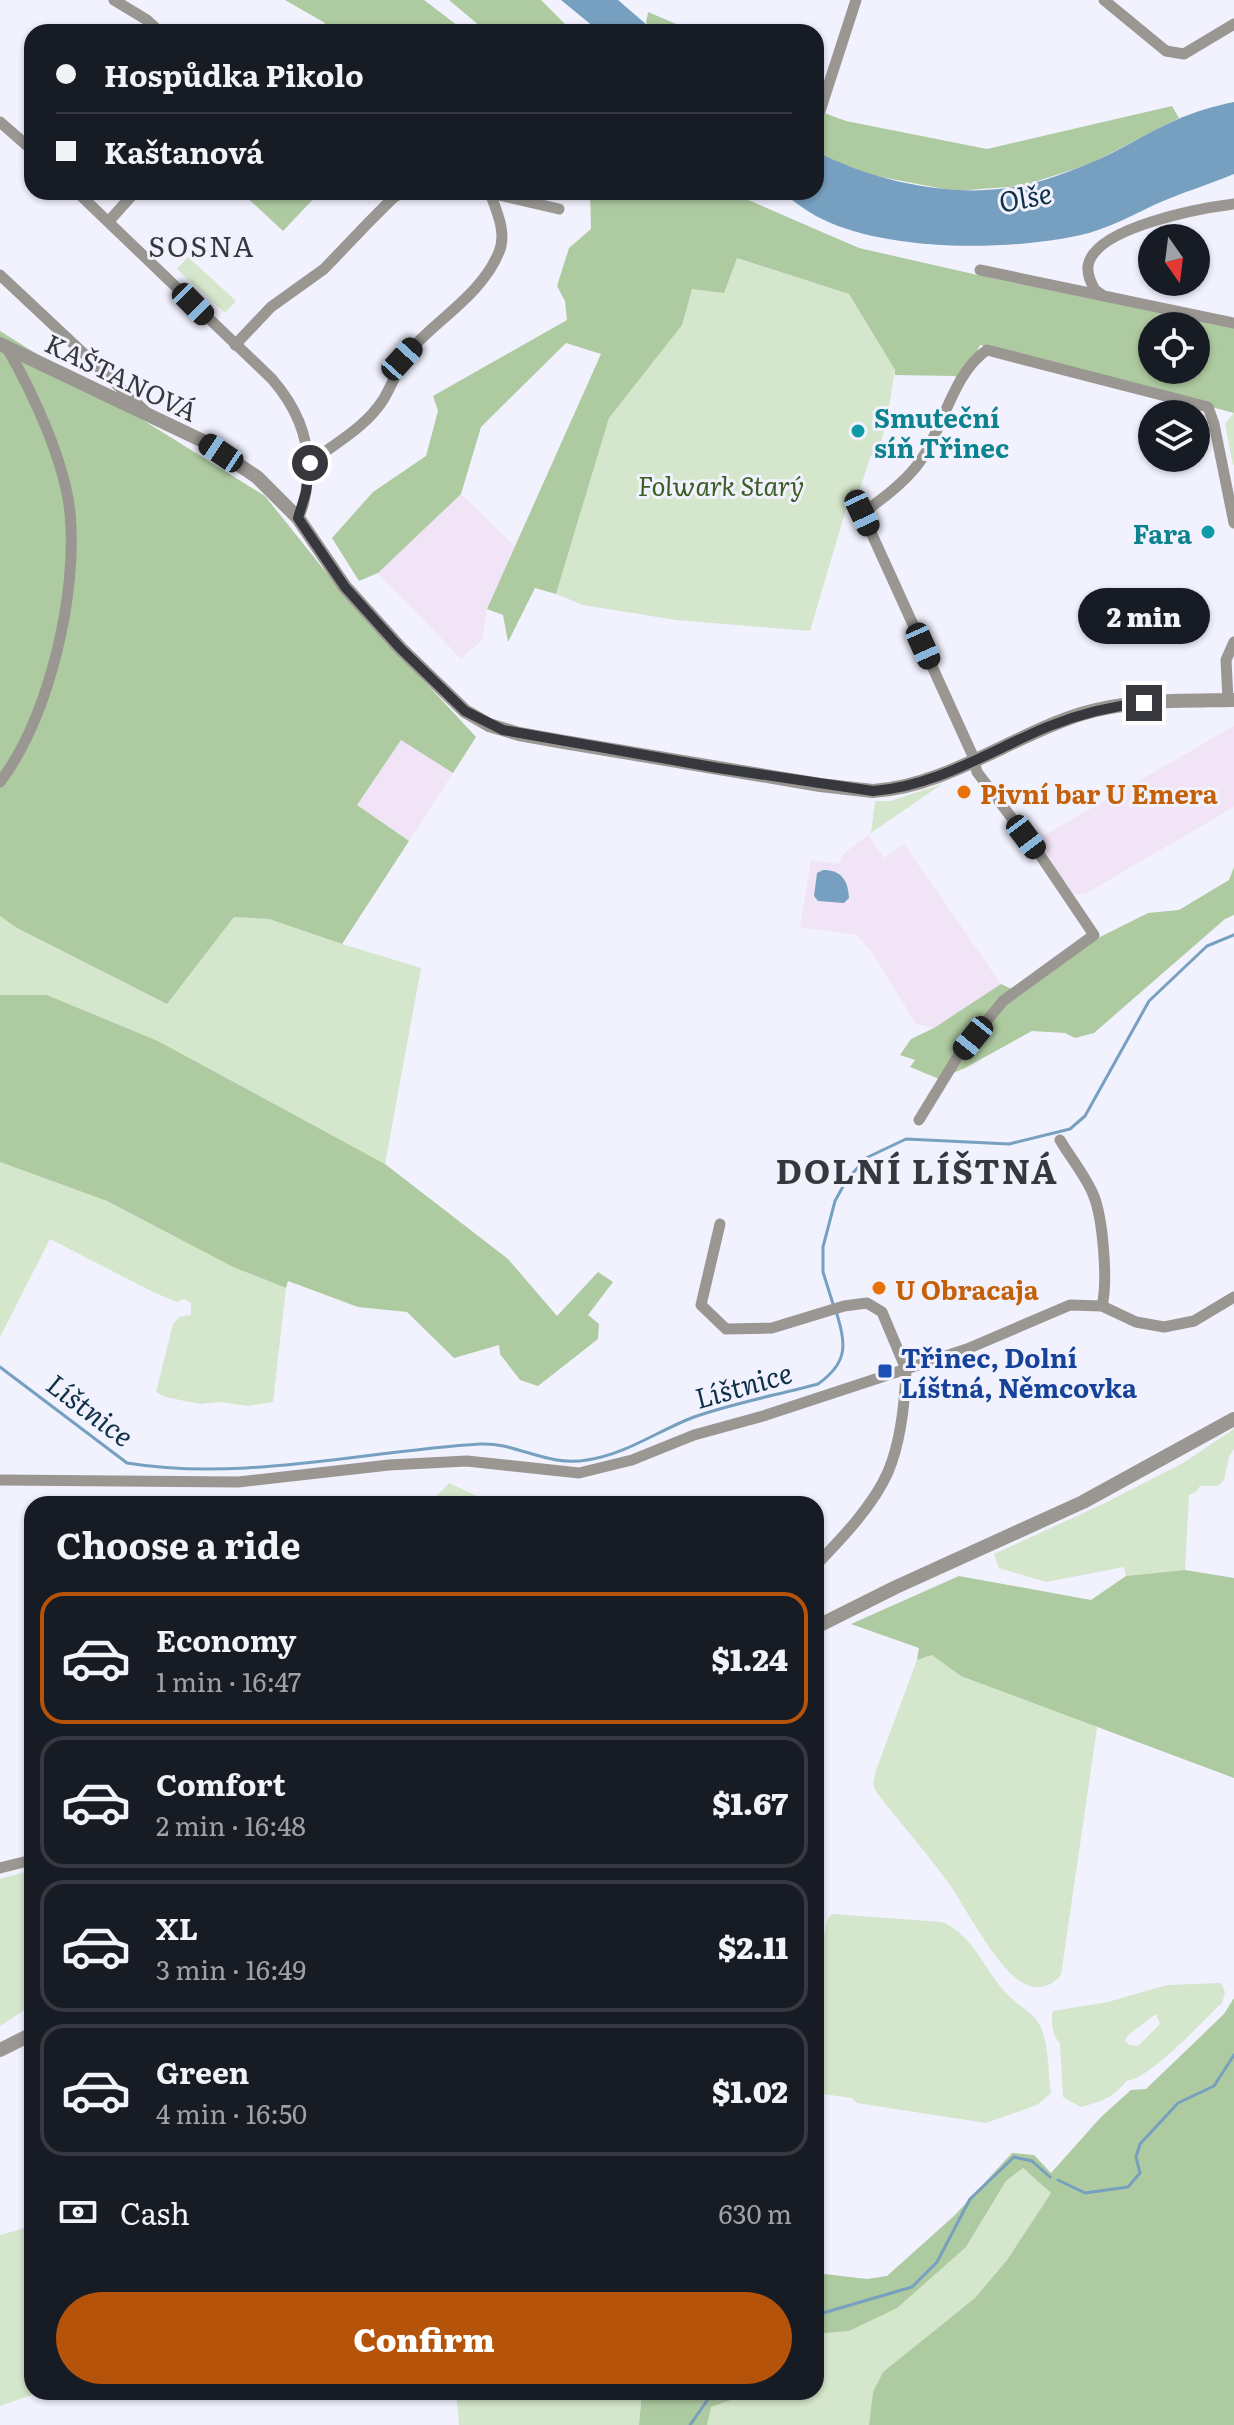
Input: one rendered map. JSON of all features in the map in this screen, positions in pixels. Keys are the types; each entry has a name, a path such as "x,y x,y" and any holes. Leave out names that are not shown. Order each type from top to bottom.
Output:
{"street":[{"path":"114,0 151,24"},
{"path":"824,99 856,0"},
{"path":"1104,0 1166,51 1184,54 1234,24"},
{"path":"0,122 24,143"},
{"path":"86,200 289,399 301,423 310,463 304,502 298,518"},
{"path":"109,221 128,200"},
{"path":"235,345 271,307 324,269 391,200"},
{"path":"310,463 361,427 383,400 402,359 470,293 491,267 500,250 503,235 490,200"},
{"path":"519,200 559,209"},
{"path":"1105,297 1095,290 1088,267 1092,256 1111,239 1186,212 1234,204"},
{"path":"980,270 1234,323"},
{"path":"0,275 150,416"},
{"path":"0,782 28,734 45,695 57,648 70,570 70,512 61,474 29,389 4,346"},
{"name":"KAŠTANOVÁ","path":"4,346 203,441 257,477 298,518 345,587 400,648 465,711 489,725 519,734 820,785 873,791 903,787 974,760 1049,726 1101,709 1166,701 1231,700"},
{"path":"862,513 916,467 961,382 979,355 987,350 1208,407 1234,523"},
{"path":"854,495 977,772 1042,858 1094,935 1003,1001 958,1056 919,1120"},
{"path":"1231,700 1226,660 1234,642"},
{"path":"1060,1140 1093,1193 1106,1288 1102,1306"},
{"path":"720,1224 701,1305 726,1329 772,1328 844,1306 867,1303 882,1312 906,1369 905,1407 888,1472 863,1511 824,1556"},
{"path":"0,1480 238,1482 389,1465 467,1461 579,1473 632,1460 694,1435 763,1416 967,1349 1070,1305 1102,1306 1136,1322 1164,1327 1194,1321 1234,1297"},
{"path":"824,1623 1083,1502 1234,1419"},
{"path":"0,1868 24,1862"},
{"path":"0,2050 24,2038"}],"shaded area":[{"path":"461,494 515,546 487,609 482,640 461,659 378,573"},
{"path":"1234,726 1234,807 1085,894 1073,894 1036,840"},
{"path":"401,739 453,773 409,841 356,805"},
{"path":"868,835 884,858 904,844 1001,984 934,1028 916,1024 875,957 857,935 800,927 811,860 839,864 842,855"}],"green space":[{"path":"285,0 424,0 456,24 325,24"},
{"path":"449,0 541,0 565,24 478,24"},
{"path":"648,12 676,24 647,24"},
{"path":"1172,106 1179,118 1090,164 1022,186 954,191 876,176 824,155 824,113 846,121 987,149"},
{"path":"250,200 312,200 283,231"},
{"path":"590,200 748,200 859,248 1156,312 1138,312 1138,384 1210,384 1210,323 1234,328 1234,413 1210,407 1210,400 1185,400 980,345 963,379 954,376 895,375 895,370 849,294 737,258 724,293 692,289 682,325 609,418 556,594 535,588 508,642 503,615 487,609 601,354 566,343 481,427 461,494 378,573 359,581 332,538 373,492 426,456 438,411 433,396 567,320 565,301 557,286 569,248 591,229"},
{"path":"188,257 236,301 225,313 177,269"},
{"name":"Folwark Starý","path":"737,258 849,294 895,370 886,425 876,456 871,455 859,492 849,499 810,631 676,620 583,605 556,594 609,418 681,325 692,289"},
{"path":"0,331 265,496 341,591 476,737 453,773 401,740 357,805 409,841 342,944 269,919 234,917 167,1004 17,928 0,916"},
{"path":"1234,413 1234,464 1233,465 1225,424"},
{"path":"942,784 871,833 875,801 890,801"},
{"path":"1234,867 1234,915 1225,919 1094,1033 1075,1038 1065,1033 1032,1031 939,1079 910,1067 915,1060 900,1055 911,1039 934,1028 1001,984 1018,992 1098,938 1148,913 1179,910 1229,880"},
{"path":"0,916 17,928 167,1004 234,917 269,919 421,968 385,1164 158,1041 47,995 0,995"},
{"path":"0,995 47,995 158,1041 385,1164 508,1259 557,1316 598,1272 613,1282 588,1315 599,1324 598,1339 538,1386 520,1380 500,1354 499,1345 454,1358 407,1312 358,1307 288,1281 286,1288 233,1267 107,1201 0,1162"},
{"path":"0,1162 107,1201 233,1267 286,1288 273,1402 248,1406 219,1402 200,1404 165,1397 156,1392 173,1324 179,1317 191,1315 191,1303 184,1299 177,1302 153,1292 50,1239 0,1337"},
{"path":"1234,1429 1234,1449 1224,1480 1218,1486 1200,1486 1189,1495 1185,1570 1126,1576 1124,1567 1046,1582 999,1568 994,1554 1183,1463"},
{"path":"449,1483 477,1496 437,1496"},
{"path":"1185,1570 1234,1578 1234,1778 961,1676 932,1655 917,1660 919,1648 851,1624 959,1576 1091,1600 1126,1576"},
{"path":"932,1655 1092,1723 1097,1728 1061,1975 1049,1985 1039,1987 1023,1983 1004,1966 950,1885 873,1785 917,1660"},
{"path":"24,1872 24,2010 0,2026 0,1879"},
{"path":"832,1914 942,1922 953,1928 971,1945 1000,1986 1040,2024 1046,2045 1051,2093 1037,2105 986,2123 857,2103 852,2098 824,2094 824,1937 827,1920"},
{"path":"1221,1983 1225,1992 1222,2003 1176,2048 1149,2070 1126,2081 1112,2095 1081,2107 1063,2097 1060,2043 1053,2028 1053,2011 1108,2002 1167,1985","holes":["1156,2014 1160,2024 1138,2046 1129,2045 1125,2040"]},
{"path":"1234,1998 1234,2425 869,2425 873,2392 883,2372 975,2298 1007,2260 1051,2193 1023,2168 1006,2181 966,2247 897,2308 849,2331 824,2333 824,2274 867,2279 887,2276 955,2215 1012,2153 1034,2155 1051,2173 1101,2117 1131,2090 1146,2089 1224,2014"},
{"path":"1023,2168 1051,2193 1007,2260 975,2298 883,2372 873,2392 869,2425 707,2425 710,2407 727,2400 824,2400 824,2333 849,2331 966,2247 1006,2181"},
{"path":"24,2228 24,2398 0,2406 0,2235"},
{"path":"457,2400 641,2400 639,2425 459,2425"},
{"path":"641,2400 731,2400 711,2407 707,2425 639,2425"}],"water":[{"path":"561,0 618,0 646,24 590,24"},
{"name":"Olše","path":"1234,102 1234,174 1081,235 985,246 914,243 849,230 816,216 792,200 824,200 824,155 864,172 917,185 945,189 999,189 1048,179 1088,164 1165,125"},
{"path":"823,870 839,874 845,881 849,898 844,903 818,901 814,896 817,873"}],"waterway":[{"name":"Líštnice","path":"833,1304 823,1272 823,1247 835,1201 846,1181 866,1158 906,1139 1009,1144 1070,1129 1085,1116 1149,1001 1207,946 1234,935"},
{"name":"Líštnice","path":"0,1367 127,1463 171,1468 259,1467 480,1444 493,1444 558,1460 587,1460 615,1453 709,1412 818,1384 835,1368 842,1352 842,1333 836,1311"},
{"path":"1058,2180 1085,2193 1128,2187 1140,2173 1136,2157 1140,2144 1178,2103 1214,2086 1234,2055"},
{"path":"824,2313 912,2287 937,2262 970,2199 1014,2157 1032,2161 1050,2177"},
{"path":"690,2425 707,2400"}],"place":[{"name":"Smuteční síň Třinec","path":"858,431"},
{"name":"Fara","path":"1208,532"},
{"name":"Pivní bar U Emera","path":"964,792"},
{"name":"U Obracaja","path":"879,1288"},
{"name":"Třinec, Dolní Líštná, Němcovka","path":"885,1371"}],"district":[{"name":"SOSNA","path":"202,245"},
{"name":"DOLNÍ LÍŠTNÁ","path":"917,1169"}],"route":[{"path":"310,463 302,512 298,518 345,587 400,648 465,711 503,730 820,785 873,791 920,781 1080,715 1144,703"}]}
